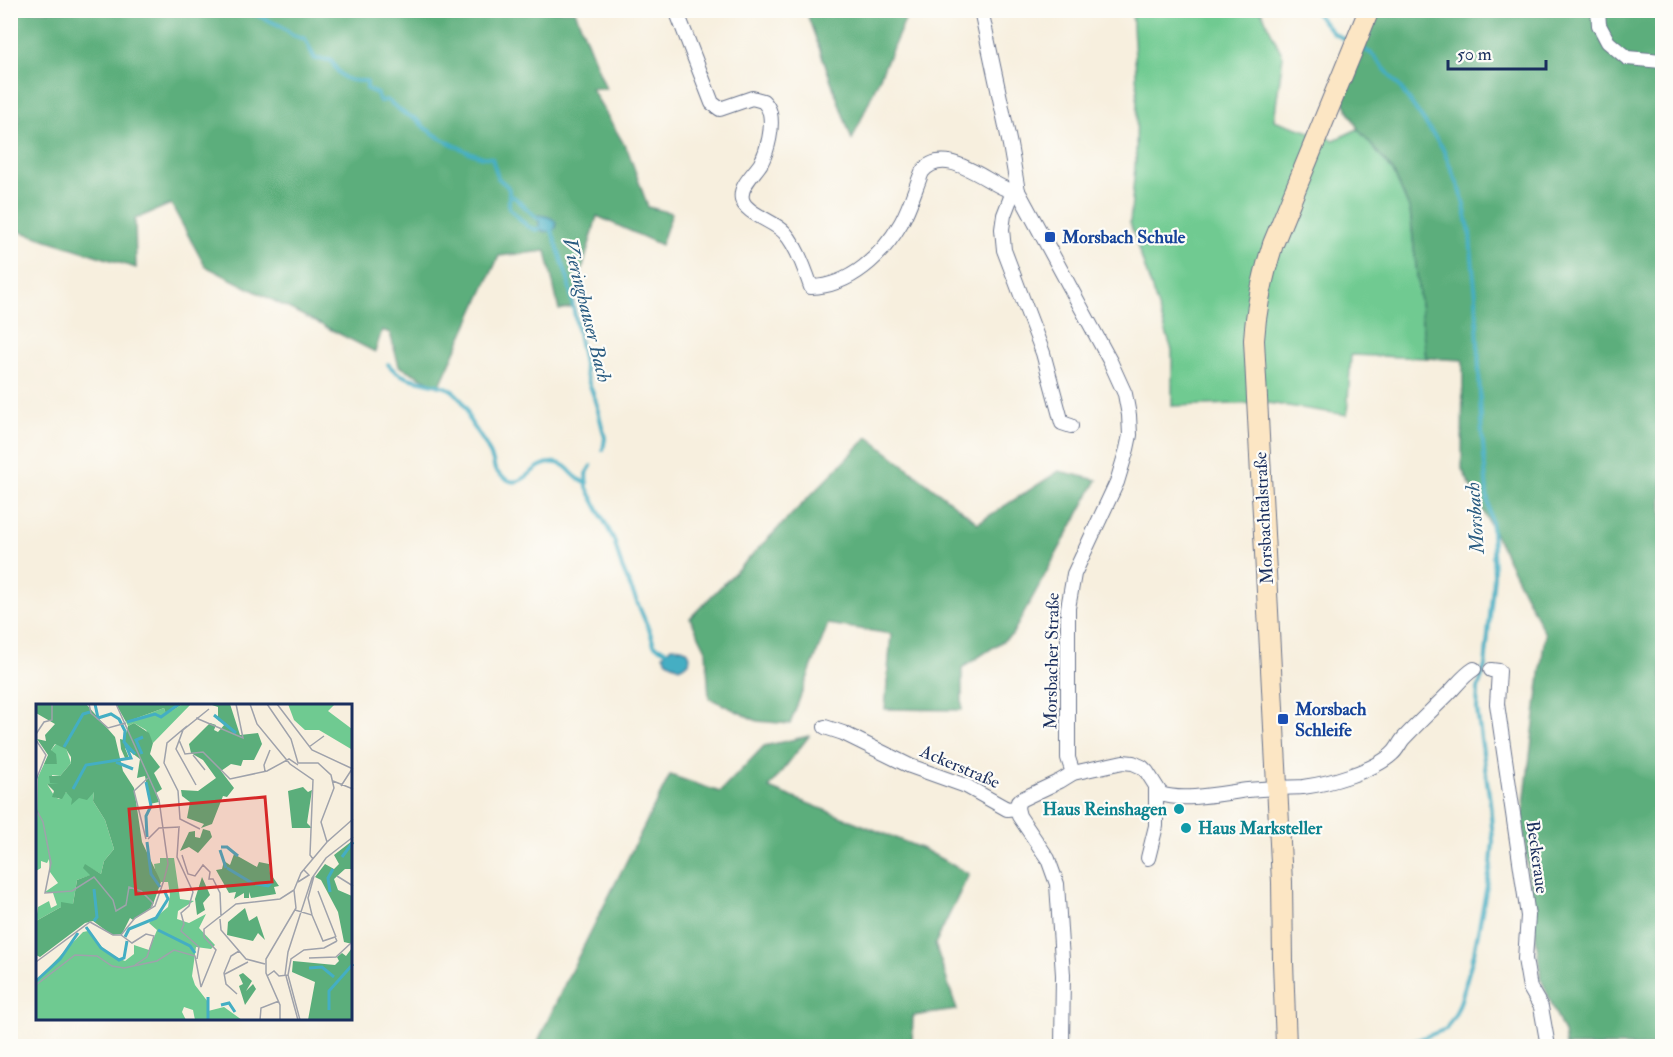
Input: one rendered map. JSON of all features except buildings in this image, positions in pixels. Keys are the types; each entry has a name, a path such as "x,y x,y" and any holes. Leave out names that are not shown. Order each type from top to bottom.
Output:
{"main road":[{"name":"Morsbachtalstraße","path":"1286,1047 1282,882 1254,340 1255,319 1263,276 1273,244 1367,15"}],"street":[{"path":"676,10 712,104 720,109 752,98 763,100 770,111 771,129 762,162 744,188 742,199 747,208 785,232 792,242 811,287 825,287 841,282 874,259 901,223 922,172 934,162 945,160 1006,189 1018,191"},
{"name":"Morsbacher Straße","path":"981,10 1018,191 1110,361 1125,394 1129,414 1130,435 1117,482 1074,574 1068,608 1068,758 1073,773"},
{"path":"1599,10 1599,25 1608,42 1627,58 1662,61"},
{"path":"1018,191 1011,197 1004,215 1002,229 1004,250 1043,353 1062,423 1071,426"},
{"path":"1017,808 1022,798 1073,773 1128,762 1137,764 1147,772 1161,794 1171,796 1199,796 1303,787 1324,783 1368,769 1394,753 1401,742 1467,673 1474,669"},
{"name":"Beckeraue","path":"1495,670 1497,704 1528,916 1525,959 1530,988 1541,1007 1548,1047"},
{"name":"Ackerstraße","path":"825,727 910,765 966,786 1007,809 1017,808 1019,816 1048,859 1057,884 1063,975 1062,1047"},
{"path":"1148,858 1156,826 1156,788"}],"green space":[{"path":"10,11 575,11 606,89 591,88 628,151 648,207 672,213 661,245 597,216 572,307 559,310 546,251 499,256 439,387 399,366 390,333 382,330 375,352 205,266 171,204 135,219 136,268 12,229 13,182 19,115 11,100"},
{"path":"806,11 909,11 852,140"},
{"path":"1132,11 1261,11 1283,56 1274,120 1334,140 1358,129 1393,171 1410,210 1426,358 1351,355 1347,415 1268,403 1172,406 1172,350 1130,223 1136,156 1137,89"},
{"path":"1378,11 1662,11 1662,1046 1566,1046 1564,1033 1541,979 1522,821 1545,634 1462,469 1463,360 1426,358 1410,210 1393,171 1358,129 1341,96"},
{"path":"868,437 978,523 1059,471 1097,480 1012,635 962,668 962,710 885,709 891,634 828,624 790,724 757,721 709,698 706,650 690,618"},
{"path":"809,736 769,788 923,849 969,874 935,944 957,1010 913,1016 912,1046 536,1046 567,979 670,775 720,792 764,746"}],"water":[{"path":"535,215 552,218 556,222 556,228 547,232 539,229 539,221 534,217"},
{"path":"671,647 686,650 690,658 689,663 679,668 667,661 663,655"}],"waterway":[{"name":"Vieringhauser Bach","path":"237,10 237,13 242,14 247,10"},
{"name":"Vieringhauser Bach","path":"252,10 254,14 305,39 315,59 331,60 344,78 366,81 367,89 378,94 380,101 387,100 440,138 468,152 492,158 498,178 509,190 509,208 527,226 539,229"},
{"name":"Morsbach","path":"1313,10 1333,33 1350,42"},
{"name":"Morsbach","path":"1360,47 1372,54 1400,87 1442,147 1461,192 1470,233 1476,297 1481,421 1492,528 1494,575 1485,666 1478,689 1477,710 1490,802 1493,841 1491,865 1474,953 1456,1013 1446,1029 1405,1046"},
{"name":"Vieringhauser Bach","path":"509,196 514,197 537,218"},
{"name":"Vieringhauser Bach","path":"549,228 568,279 586,375 605,438 603,450"},
{"path":"388,364 408,378 448,388 456,394 465,405 470,421 489,451 495,470 505,478 513,482 519,481 538,467 556,463 564,466 578,479 587,483"},
{"name":"Vieringhauser Bach","path":"591,466 586,474 587,488 614,540 621,565 654,645 666,651"}],"place":[{"name":"Morsbach Schule","path":"1050,237"},
{"name":"Morsbach Schleife","path":"1283,719"},
{"name":"Haus Reinshagen","path":"1179,809"},
{"name":"Haus Marksteller","path":"1186,828"}]}
